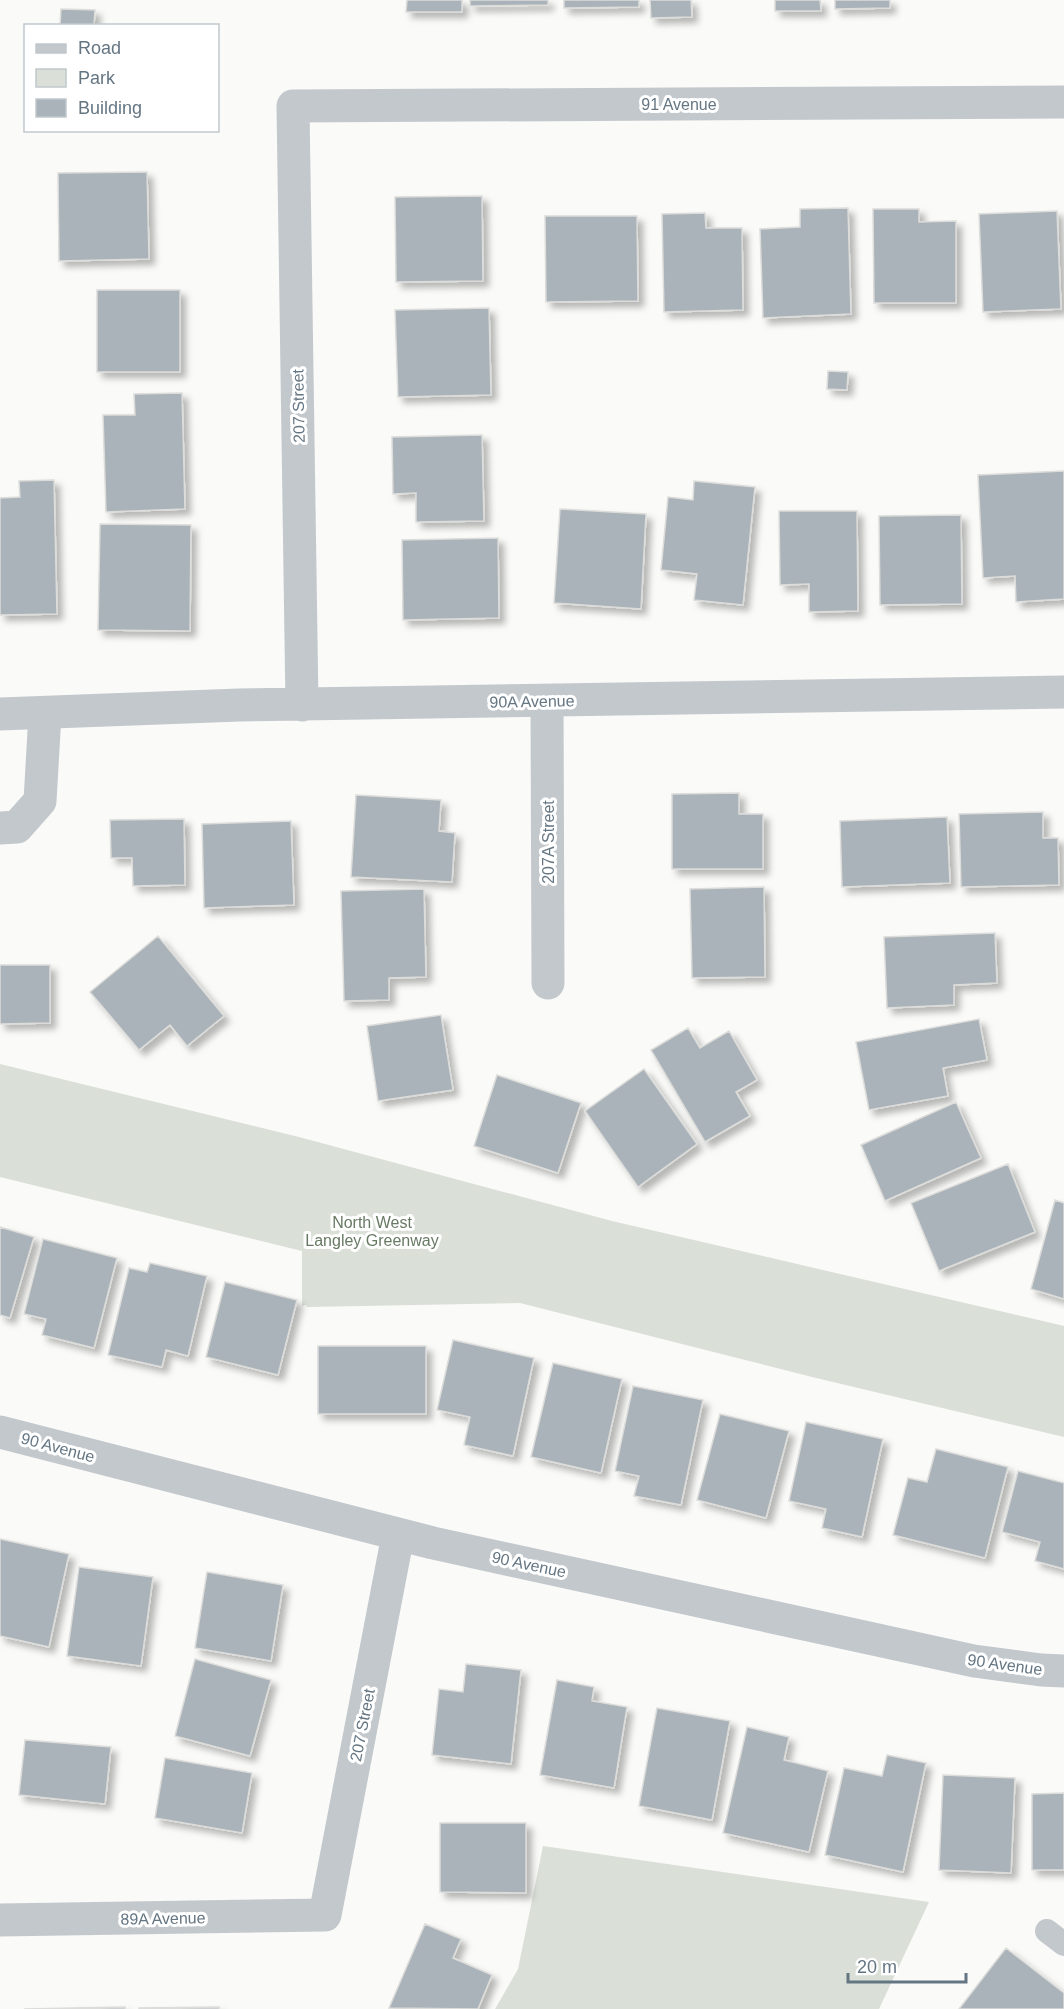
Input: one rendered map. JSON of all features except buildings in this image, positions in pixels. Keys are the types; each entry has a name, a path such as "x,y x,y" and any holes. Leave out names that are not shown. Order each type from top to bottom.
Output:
{"street":[{"name":"91 Avenue","path":"293,106 1064,102"},
{"name":"207 Street","path":"293,106 302,705"},
{"name":"90A Avenue","path":"0,714 239,705 1064,692"},
{"name":"207A Street","path":"547,701 548,983"},
{"path":"0,828 17,827 40,801 45,714"},
{"name":"90 Avenue","path":"0,1432 398,1535 974,1661 1064,1671"},
{"name":"207 Street","path":"325,1915 398,1535"},
{"name":"89A Avenue","path":"0,1920 325,1915"}],"green space":[{"name":"North West Langley Greenway","path":"0,1064 299,1137 612,1221 1064,1326 1064,1437 812,1377 520,1303 302,1306 302,1251 0,1177"},
{"path":"543,1846 929,1902 879,2009 495,2009 518,1969"}]}
